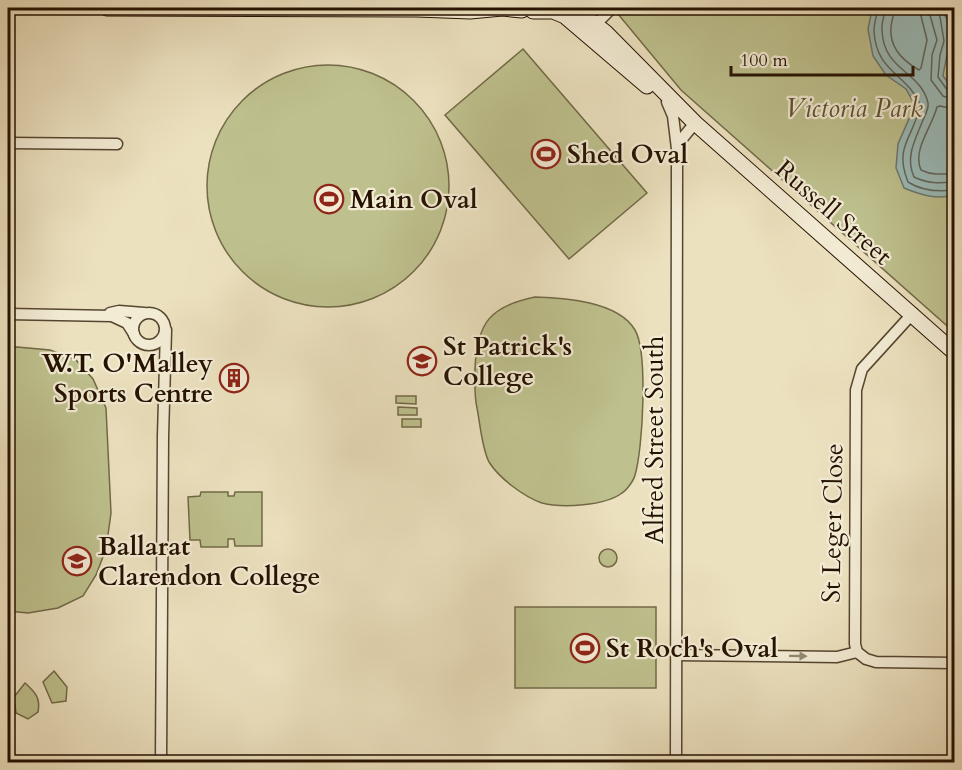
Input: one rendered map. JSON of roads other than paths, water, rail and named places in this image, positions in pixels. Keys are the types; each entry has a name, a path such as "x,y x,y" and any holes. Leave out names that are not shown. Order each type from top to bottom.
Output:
{"main road":[{"path":"107,8 437,8"},
{"name":"Russell Street","path":"417,9 470,11 505,8 553,11 592,29 640,65 695,123 913,313 954,352"},
{"name":"Russell Street","path":"574,8 592,29 667,102 681,110"}],"street":[{"path":"592,29 612,8"},
{"path":"667,102 673,116 678,158"},
{"name":"Alfred Street South","path":"676,762 678,158 682,137 695,123"},
{"path":"8,143 117,144"},
{"path":"100,315 118,311 132,314 152,312 164,321 166,330 161,762"},
{"path":"145,313 136,319 133,328 137,338 147,345 156,344 166,330"},
{"name":"St Leger Close","path":"856,652 854,633 856,390 862,369 913,313"},
{"path":"8,314 100,315 121,319 158,359 164,380"},
{"path":"676,655 837,657 856,652 870,661 954,663"}],"water":[{"path":"875,8 939,8 945,15 949,40 943,76 954,90 954,195 929,196 904,188 896,168 898,144 915,105 906,89 886,75 873,56 868,29 872,10"}],"place":[{"name":"Shed Oval","path":"546,154"},
{"name":"Main Oval","path":"329,199"},
{"name":"St Patrick's College","path":"422,361"},
{"name":"W.T. O'Malley Sports Centre","path":"234,378"},
{"name":"Ballarat Clarendon College","path":"77,561"},
{"name":"St Roch's Oval","path":"585,648"}],"park label":[{"name":"Victoria Park","path":"854,108"}]}
